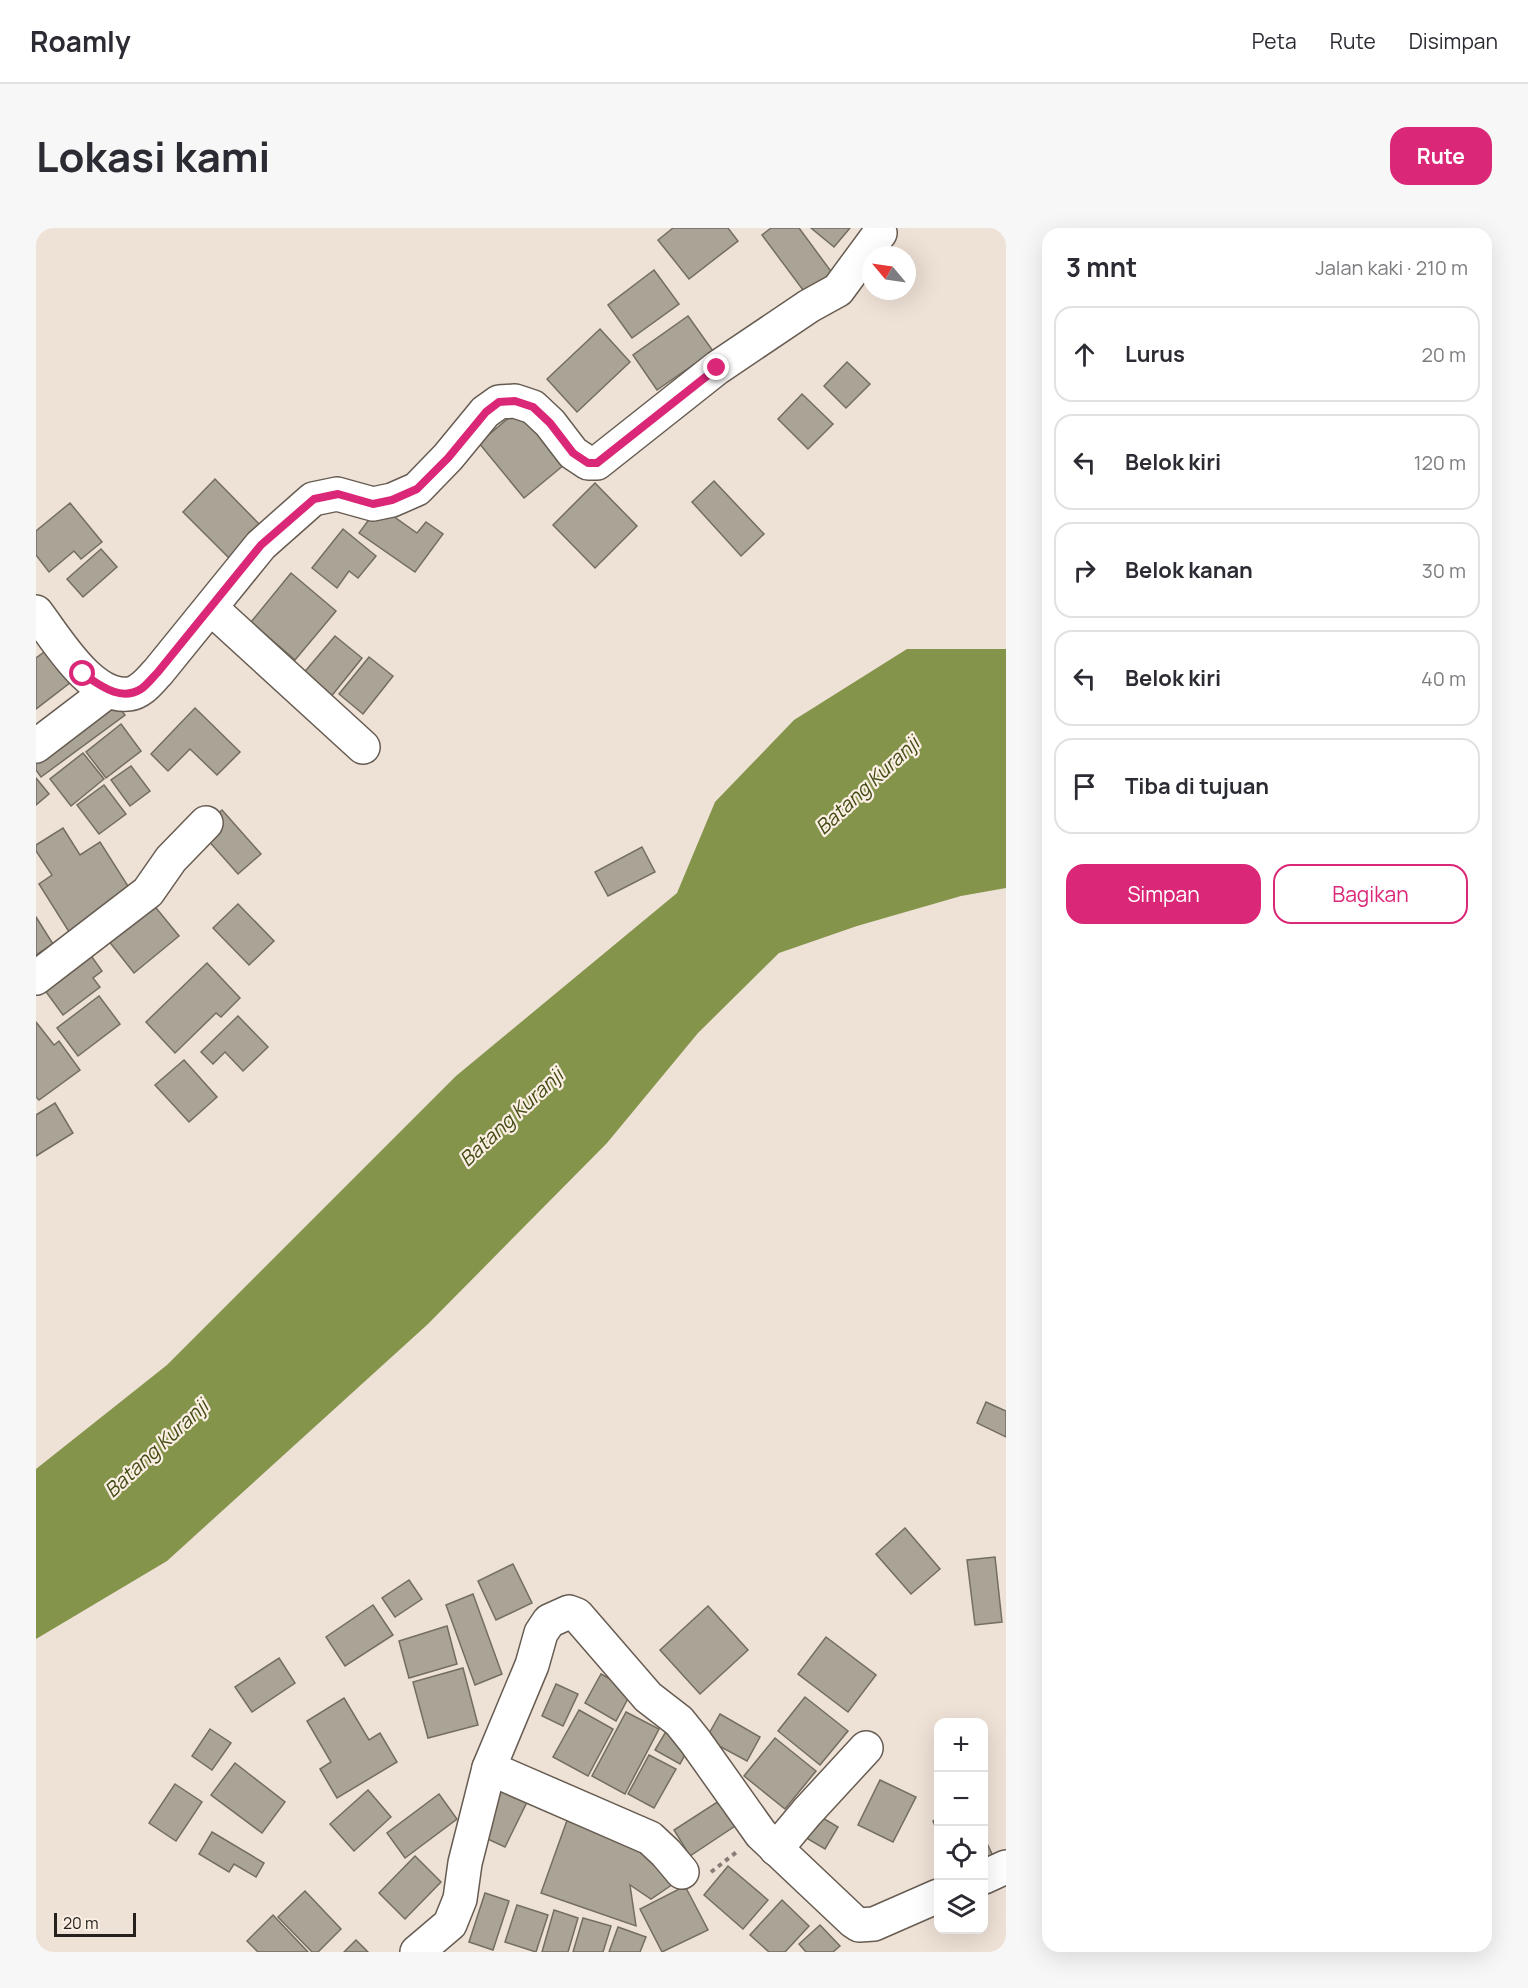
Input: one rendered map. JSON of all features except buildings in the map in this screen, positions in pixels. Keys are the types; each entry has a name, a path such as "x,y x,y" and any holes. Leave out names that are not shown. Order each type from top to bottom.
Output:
{"street":[{"path":"36,612 83,674 108,691 129,694 142,689 261,545 314,499 338,494 373,504 392,500 417,489 448,458 486,412 499,402 515,401 533,407 550,423 573,453 588,463 597,463 717,368 809,306 838,290 880,233"},
{"path":"211,608 363,747"},
{"path":"36,746 108,691"},
{"path":"36,978 148,892 171,859 206,823"},
{"path":"417,1952 450,1924 460,1899 465,1863 489,1767 532,1665 541,1633 549,1621 569,1612 577,1615 648,1696 679,1721 768,1842 859,1925 874,1924 934,1898"},
{"path":"768,1842 807,1812 866,1749"},
{"path":"489,1767 650,1838 682,1872"},
{"path":"988,1875 1006,1867"}],"path":[{"path":"682,1872 688,1878 701,1879 768,1842"}],"water":[{"name":"Batang Kuranji","path":"907,649 1006,649 1006,888 961,896 857,926 779,953 698,1033 607,1143 428,1324 167,1561 36,1639 36,1469 167,1365 456,1076 677,893 715,802 794,720"}],"route":[{"path":"83,674 108,691 129,694 142,689 261,545 290,518 314,499 338,494 373,504 392,500 417,489 448,458 486,412 499,402 515,401 533,407 550,423 573,453 588,463 597,463 717,368"}]}
